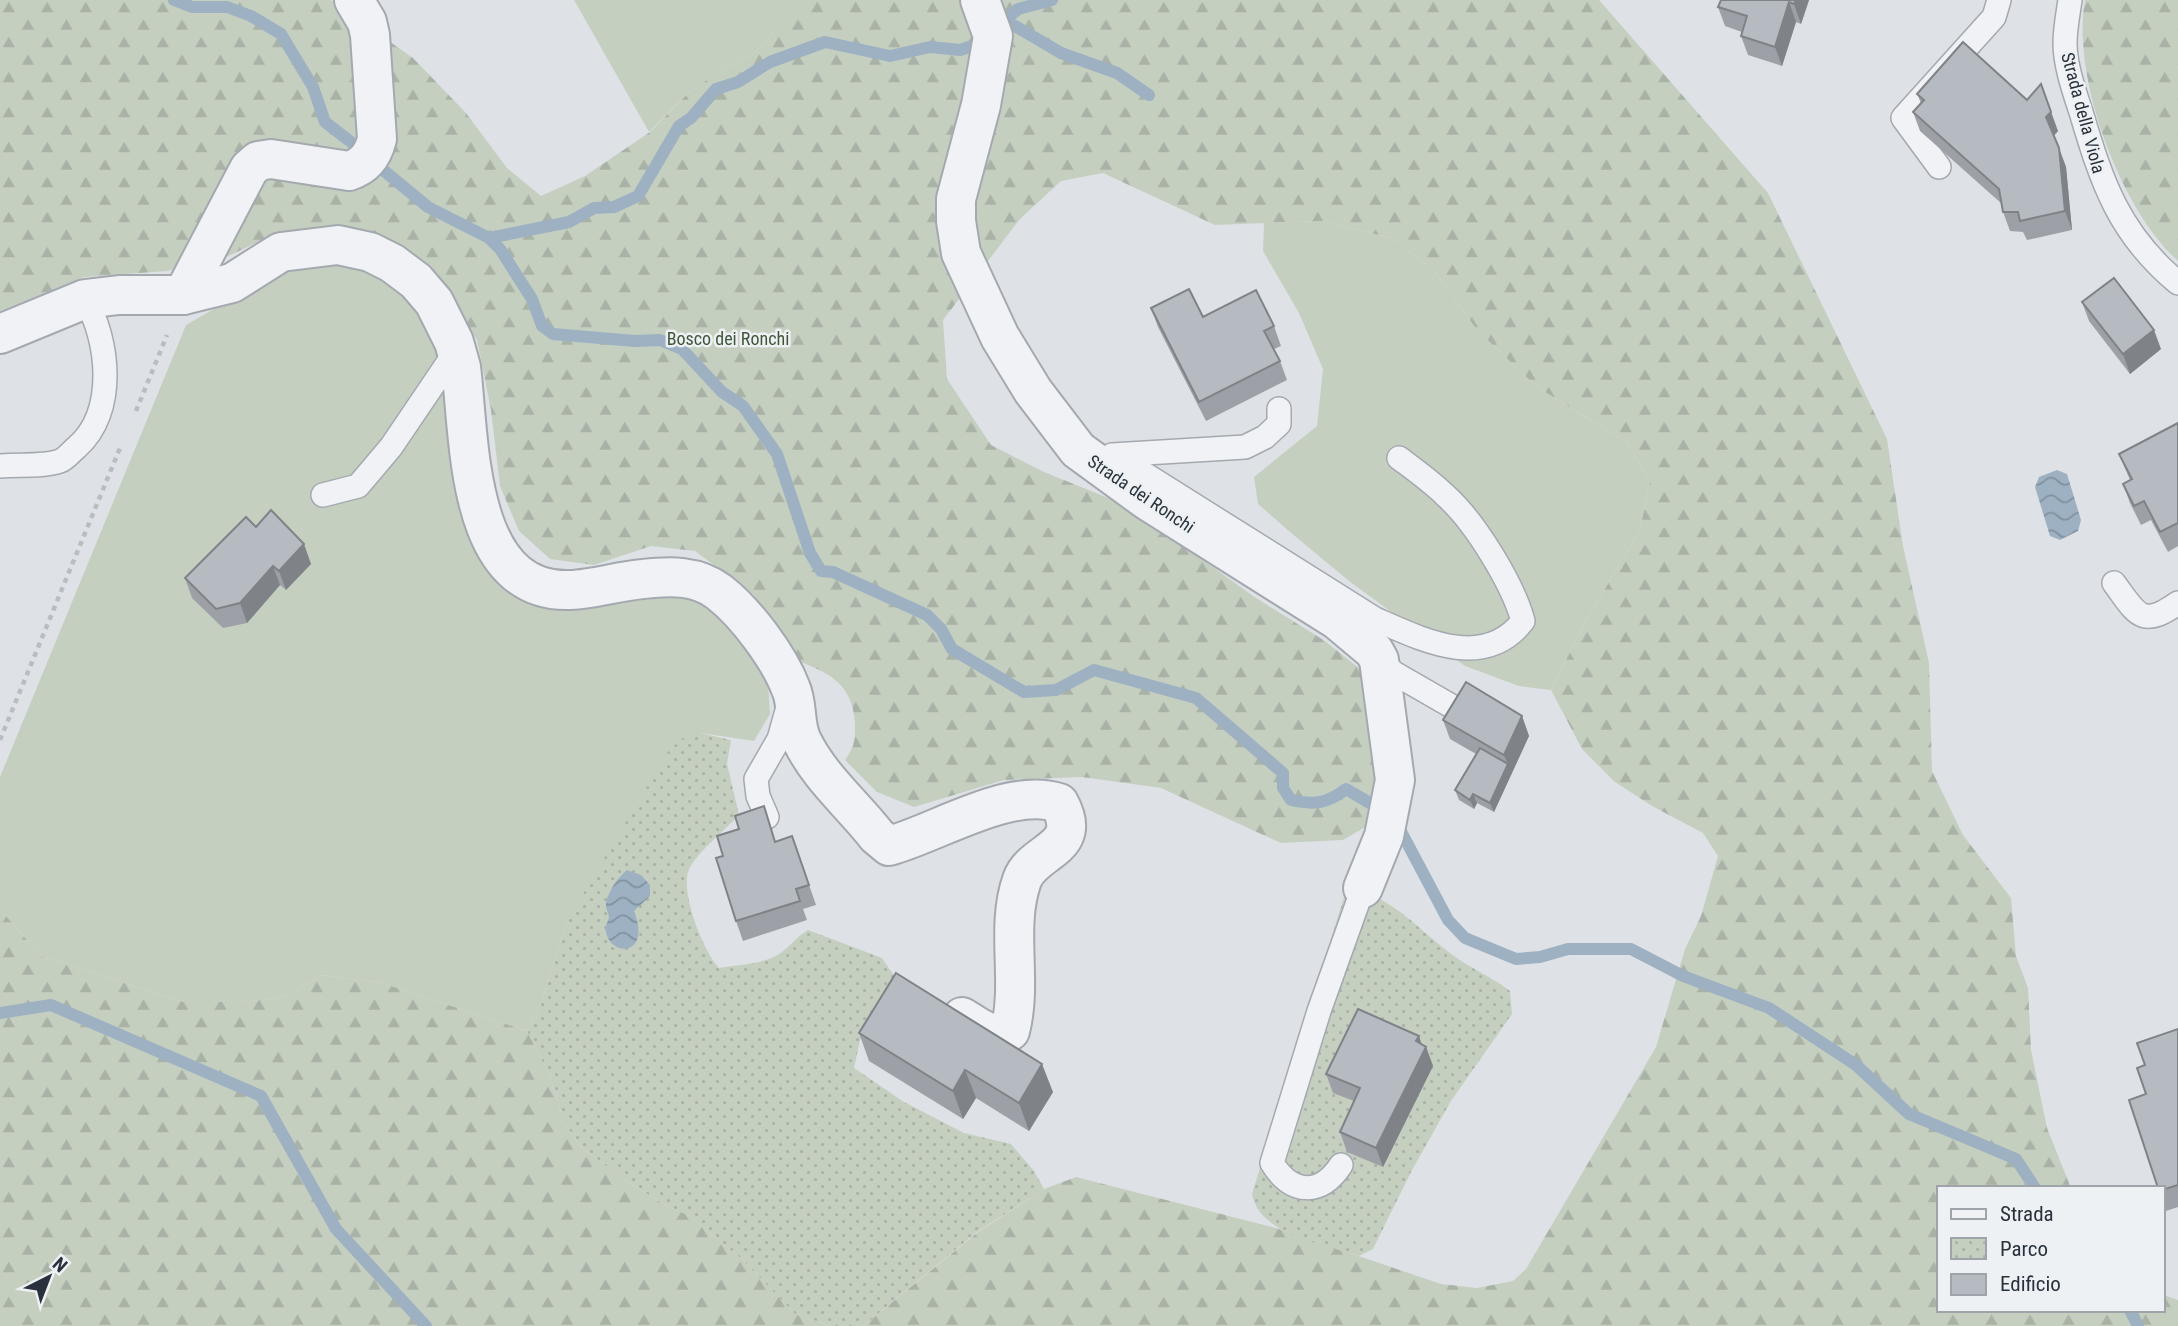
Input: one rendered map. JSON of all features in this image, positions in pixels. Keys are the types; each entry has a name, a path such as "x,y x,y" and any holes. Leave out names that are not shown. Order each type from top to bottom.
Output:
{"street":[{"path":"183,295 249,169 258,161 271,159 349,171 358,168 374,150 377,139 369,35 367,22 354,0"},
{"name":"Strada dei Ronchi","path":"980,0 993,36 981,105 956,199 961,253 1000,337 1033,391 1078,450 1148,501 1337,620 1374,651 1379,660"},
{"path":"0,334 85,299 119,295 183,295 232,283 281,252 338,245 370,252 416,281 434,302 456,351 480,510 489,537 503,561 526,578 569,590 661,577 694,578 719,592 773,653 792,691 800,738 814,761 877,836 890,846 989,810 1045,798 1059,803 1066,815 1066,832 1057,847 1023,876 1017,897 1016,1007 1010,1031 1002,1036 994,1035 962,1017"},
{"path":"1363,888 1384,835 1395,780 1379,660"}],"lane":[{"path":"1939,167 1903,118 1994,17 1999,0"},
{"name":"Strada della Viola","path":"2070,0 2065,45 2077,99 2101,181 2124,224 2156,265 2178,283"},
{"path":"0,466 61,461 86,439 102,400 105,365 97,320 85,299"},
{"path":"323,495 358,486 391,447 456,351"},
{"path":"1078,450 1116,456 1245,447 1265,437 1279,424 1279,410"},
{"path":"1116,456 1375,619 1414,636 1457,647 1488,648 1511,636 1523,621 1517,598 1500,568 1448,497 1399,458"},
{"path":"2114,583 2133,609 2146,617 2160,616 2178,603"},
{"path":"1379,660 1394,673 1460,711"},
{"path":"767,817 758,796 756,779 779,739 792,691"},
{"path":"1341,1165 1334,1176 1315,1187 1297,1188 1281,1178 1272,1163 1319,1012 1363,888"}],"path":[{"path":"131,422 183,295"},
{"path":"0,740 126,435"}],"green space":[{"name":"Bosco dei Ronchi","path":"0,0 331,0 413,58 466,113 507,168 541,196 585,176 650,132 689,92 723,69 754,54 802,0 1599,0 1768,193 1887,439 1903,546 1929,663 1932,771 1963,835 2011,898 2016,956 2028,988 2031,1050 2047,1128 2070,1186 1937,1186 1937,1312 2164,1312 2164,1295 2178,1300 2178,1326 863,1326 978,1232 1044,1189 1076,1177 1276,1228 1441,1284 1477,1288 1513,1281 1526,1269 1656,1047 1685,949 1701,916 1718,856 1703,833 1652,806 1615,782 1582,749 1551,690 1585,622 1640,530 1650,481 1626,442 1537,387 1477,330 1432,268 1391,238 1322,221 1215,225 1103,173 1061,181 1020,219 943,320 947,379 991,445 1044,472 1128,506 1253,596 1325,641 1360,669 1373,706 1380,754 1374,822 1343,840 1281,843 1161,788 1082,777 1004,780 914,807 877,792 845,760 854,743 855,724 849,697 843,688 825,673 790,658 754,595 695,551 651,546 594,565 550,559 519,531 500,486 491,410 477,340 442,283 335,226 279,232 220,260 167,271 84,277 0,311"},
{"path":"574,0 802,0 754,54 723,69 689,92 649,132"},
{"path":"2085,0 2178,0 2178,261 2157,238 2137,209 2104,140 2085,66"},
{"path":"1322,221 1391,238 1432,268 1477,330 1537,387 1626,442 1650,481 1640,530 1585,622 1551,690 1519,686 1465,666 1349,581 1258,504 1254,477 1317,426 1323,369 1299,313 1263,251 1264,223"},
{"path":"334,258 385,278 428,318 494,575 680,591 707,603 733,626 768,683 770,714 754,741 700,733 567,921 539,1009 527,1031 382,983 322,975 284,997 243,1002 183,1002 41,956 0,909 0,777 186,325 294,263"},
{"path":"700,733 731,740 727,764 739,815 700,854 690,867 687,877 687,890 694,919 706,948 719,968 766,960 783,951 808,930 882,958 899,983 860,1040 854,1068 904,1102 964,1133 1011,1144 1034,1171 1044,1189 977,1232 863,1326 831,1326 795,1314 743,1260 690,1216 667,1206 625,1180 580,1146 564,1122 549,1074 527,1031 539,1009 567,921 667,753 681,739"},
{"path":"1354,890 1382,900 1454,956 1510,991 1512,1014 1451,1101 1412,1170 1373,1249 1359,1256 1280,1229 1267,1220 1257,1208 1252,1194 1345,894"},
{"path":"0,909 41,956 183,1002 243,1002 284,997 322,975 382,983 527,1031 549,1074 564,1122 580,1146 625,1180 667,1206 690,1216 743,1260 795,1314 831,1326 0,1326"}],"water":[{"path":"2057,470 2067,474 2081,520 2078,531 2060,540 2050,536 2035,487 2039,477"},
{"path":"627,870 641,875 650,885 650,896 634,911 638,937 629,948 622,949 609,940 606,932 609,917 606,906 613,886"}],"building":[{"path":"1721,0 1796,0 1794,4 1789,2 1775,47 1741,36 1747,16 1718,7"},
{"path":"1963,42 2027,100 2041,84 2051,112 2046,117 2059,148 2065,211 2020,221 2018,212 2003,212 1999,189 1913,112 1924,100 1917,94"},
{"path":"2114,278 2154,330 2123,354 2082,302"},
{"path":"1189,289 1203,317 1256,290 1274,326 1264,331 1280,361 1199,402 1151,308"},
{"path":"2178,423 2178,523 2160,532 2144,501 2134,506 2123,484 2132,479 2119,454"},
{"path":"271,510 304,544 279,571 273,566 240,603 216,609 185,578 246,517 256,527"},
{"path":"1466,682 1522,716 1504,755 1443,720"},
{"path":"1480,748 1508,764 1490,803 1473,794 1470,800 1455,790"},
{"path":"764,806 775,842 792,836 809,885 796,889 800,901 736,921 716,858 723,856 717,836 739,829 735,816"},
{"path":"896,973 1042,1064 1019,1103 965,1070 953,1091 859,1033"},
{"path":"1358,1009 1419,1036 1416,1041 1426,1047 1376,1148 1340,1132 1360,1088 1326,1074"},
{"path":"2178,1029 2178,1185 2164,1189 2164,1186 2157,1186 2129,1100 2146,1094 2137,1068 2145,1065 2137,1043"}],"waterway":[{"path":"174,0 192,7 227,7 251,16 281,34 313,87 325,122 360,149"},
{"path":"1001,24 1018,9 1052,0"},
{"path":"1001,24 1015,26 1061,53 1117,73 1149,95"},
{"path":"489,238 569,222 594,208 614,207 638,196 679,126 691,118 716,89 738,82 770,62 825,42 890,56 930,47 960,50 975,45 980,37"},
{"path":"377,165 428,207 489,238 500,249 532,299 542,326 553,334 635,341 660,340 682,349 722,392 743,406 777,454 810,553 821,571 833,572 927,615 941,629 952,649 1024,692 1056,690 1094,670 1196,698 1283,773 1283,788 1291,800 1320,802 1346,789 1380,809"},
{"path":"1396,822 1448,920 1465,938 1516,959 1540,957 1568,949 1631,949 1683,976 1769,1008 1856,1065 1909,1114 2016,1159 2034,1186"},
{"path":"0,1013 51,1005 261,1096 336,1229 426,1326"},
{"path":"2131,1312 2138,1326"}]}
